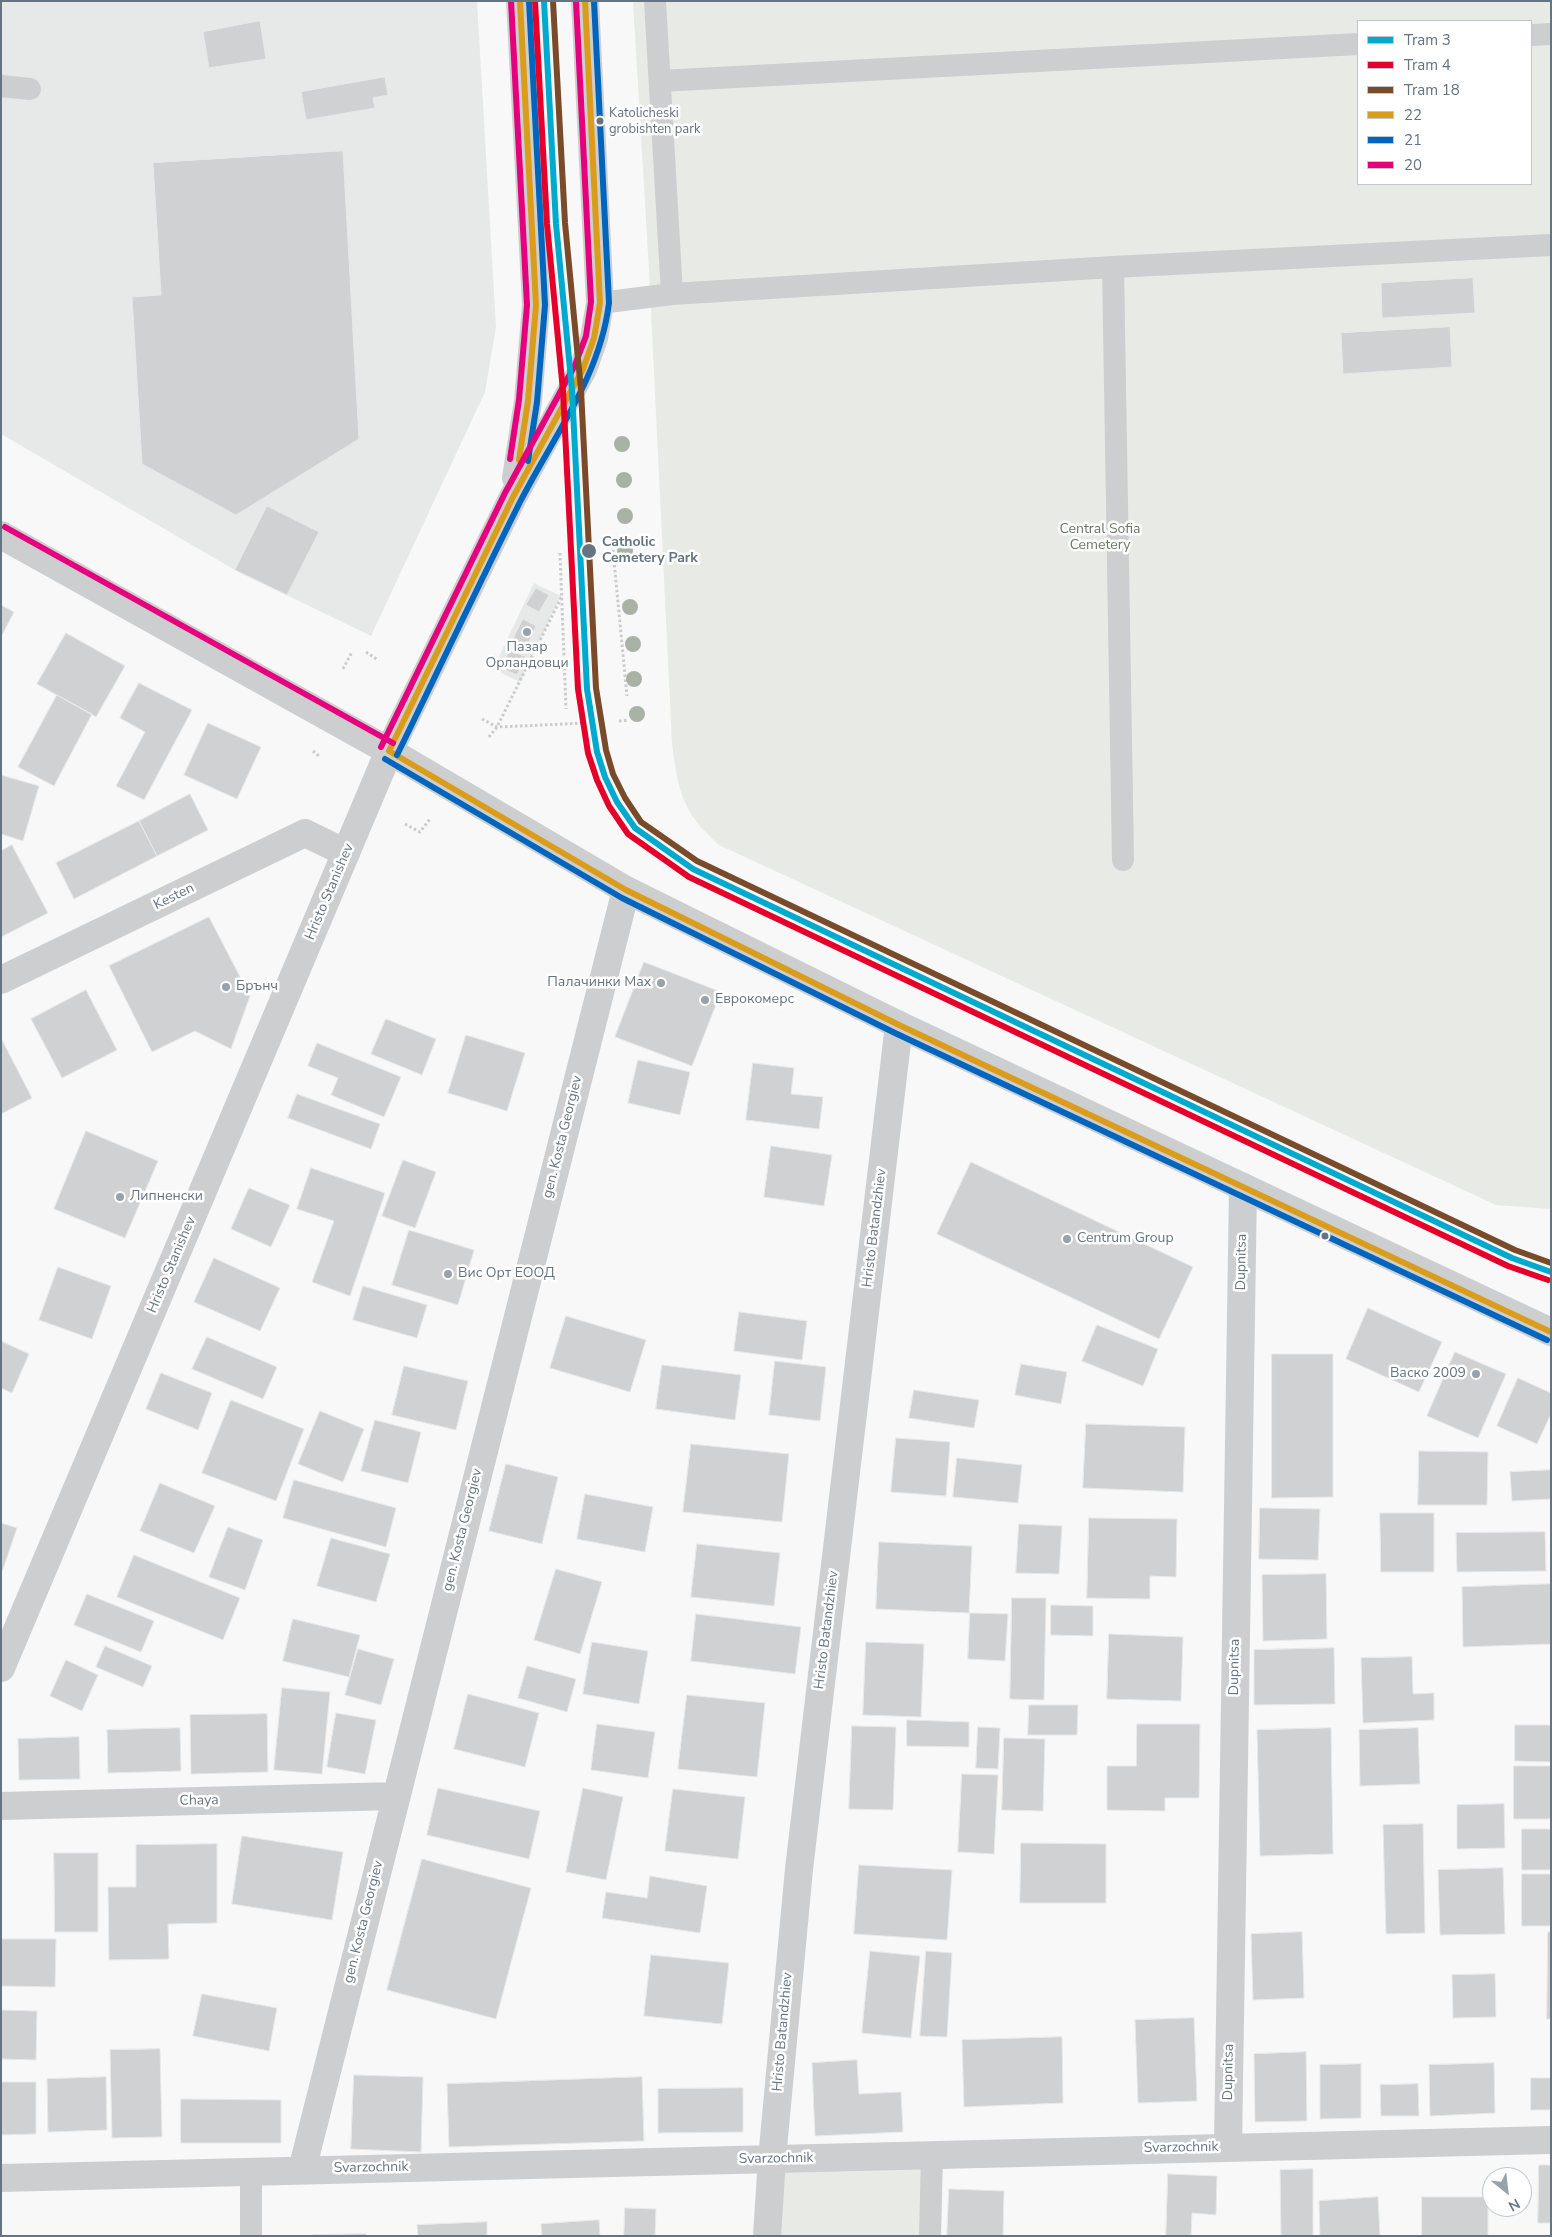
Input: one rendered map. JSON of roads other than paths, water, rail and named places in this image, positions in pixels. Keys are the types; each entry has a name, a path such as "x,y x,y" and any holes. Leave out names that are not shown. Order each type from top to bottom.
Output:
{"street":[{"path":"513,497 528,401 536,305 520,1"},
{"path":"513,497 583,369 594,338 600,304 585,1"},
{"name":"Hristo Stanishev","path":"1,1668 390,751 513,497"},
{"path":"1,535 390,751 626,890 899,1025 1551,1332"},
{"name":"Kesten","path":"1,980 305,834 346,853"},
{"name":"gen. Kosta Georgiev","path":"302,2170 626,890"},
{"name":"Hristo Batandzhiev","path":"767,2236 798,1869 899,1025"},
{"name":"Dupnitsa","path":"1228,2147 1243,1187"},
{"name":"Chaya","path":"1,1806 396,1796"},
{"name":"Svarzochnik","path":"1,2178 1551,2140"}],"lane":[{"path":"655,1 672,294"},
{"path":"1532,35 1551,34"},
{"path":"660,81 1357,44"},
{"path":"1,86 30,89"},
{"path":"600,304 672,294 1113,267 1551,245"},
{"path":"1113,267 1123,860"},
{"path":"930,2236 932,2155"},
{"path":"250,2172 251,2236"}],"tram line":[{"name":"4","path":"535,1 547,224 563,391 578,689 588,753 597,780 609,806 628,834 689,877 1508,1266 1548,1280"},
{"name":"3","path":"544,1 556,224 572,390 587,689 597,752 605,777 617,802 635,828 693,869 1512,1258 1551,1272"},
{"name":"18","path":"553,1 565,223 581,390 596,688 606,750 613,774 625,798 641,822 697,861 1515,1250 1551,1263"}],"place":[{"name":"Katolicheski grobishten park","path":"600,121"},
{"name":"Catholic Cemetery Park","path":"589,551"},
{"name":"Пазар Орландовци","path":"527,632"},
{"name":"Палачинки Max","path":"661,983"},
{"name":"Брънч","path":"226,987"},
{"name":"Еврокомерс","path":"705,1000"},
{"name":"Липненски","path":"120,1197"},
{"name":"Centrum Group","path":"1067,1239"},
{"name":"Вис Орт ЕООД","path":"448,1274"},
{"name":"Васко 2009","path":"1476,1374"}],"park label":[{"name":"Central Sofia Cemetery","path":"1100,538"}]}
